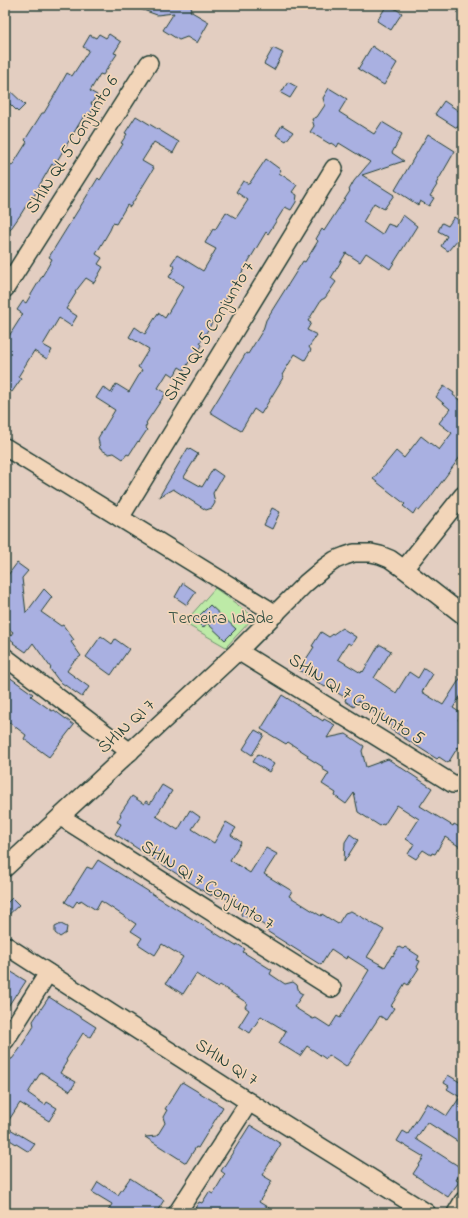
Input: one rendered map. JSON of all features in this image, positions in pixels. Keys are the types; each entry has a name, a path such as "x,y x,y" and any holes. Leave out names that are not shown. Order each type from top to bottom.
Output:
{"street":[{"name":"SHIN QL 5 Conjunto 6","path":"5,289 149,63"},
{"name":"SHIN QL 5 Conjunto 7","path":"120,518 334,168"},
{"path":"5,447 276,614"},
{"path":"404,569 463,495"},
{"name":"SHIN QI 7","path":"5,868 238,651 306,583 325,567 345,556 354,553 380,555 390,559 404,569 463,615"},
{"name":"SHIN QI 7 Conjunto 5","path":"238,651 453,784"},
{"path":"5,657 130,752"},
{"name":"SHIN QI 7 Conjunto 7","path":"61,817 332,988"},
{"name":"SHIN QI 7","path":"5,945 249,1102 427,1213"},
{"path":"5,1041 48,973"},
{"path":"177,1213 249,1102"},
{"path":"456,1213 463,1201"}],"green space":[{"name":"Terceira Idade","path":"215,588 254,617 226,647 184,623"}],"building":[{"path":"132,5 193,5 190,11 209,22 197,43 187,37 179,40 163,30 174,13 157,15"},
{"path":"387,5 402,13 391,30 377,21"},
{"path":"99,34 106,38 109,34 121,42 114,53 117,54 103,75 100,74 90,91 97,95 91,104 95,106 89,116 86,114 82,119 54,166 52,164 32,199 31,198 5,237 5,162 12,166 27,142 25,140 42,113 44,113 67,73 72,76 89,50 83,47 90,35 96,38"},
{"path":"372,46 397,63 384,85 358,69"},
{"path":"273,48 283,53 274,70 264,64"},
{"path":"288,82 297,87 290,98 281,93"},
{"path":"5,86 25,105 18,112 5,99"},
{"path":"329,88 347,99 339,112 374,134 382,122 402,134 392,153 404,161 362,175 394,195 384,209 374,203 363,222 382,235 388,224 396,227 403,215 417,226 390,269 366,253 360,262 346,253 331,278 336,282 325,298 321,300 308,321 311,323 307,330 317,335 309,347 311,350 305,360 295,354 282,375 284,376 261,414 254,409 241,431 210,412 246,353 248,354 263,330 266,320 303,261 305,262 318,241 316,239 322,229 324,231 350,191 349,190 354,181 370,162 339,143 337,147 310,132 314,126 312,119 317,117 325,105 323,98"},
{"path":"444,101 463,114 463,119 457,128 435,114"},
{"path":"136,116 179,142 173,153 154,142 142,161 154,168 130,207 127,205 116,224 113,223 96,254 102,258 98,264 103,267 94,283 86,278 75,292 76,293 66,309 77,316 71,326 59,318 43,345 52,350 47,359 34,351 18,377 21,379 12,392 5,388 5,333 9,336 23,314 17,310 23,301 26,303 52,259 49,257 98,178 100,180 123,144 121,143 127,134 125,133"},
{"path":"282,125 293,132 286,141 276,135"},
{"path":"428,134 455,151 430,196 434,198 429,206 420,201 418,205 395,190"},
{"path":"266,159 281,170 279,173 297,185 292,192 297,195 296,202 291,210 285,207 268,234 266,232 200,343 202,345 198,353 196,351 184,370 179,367 174,376 168,372 158,388 166,393 146,423 145,428 147,430 139,442 138,441 129,455 127,454 123,459 114,453 109,454 100,449 98,438 115,410 96,398 103,387 111,393 116,384 129,392 142,370 138,367 149,349 129,337 135,327 145,334 158,313 165,318 184,286 169,277 175,267 171,264 177,255 203,271 216,249 205,243 213,229 215,230 226,212 236,218 248,200 236,192 243,181 249,184"},
{"path":"454,217 463,223 463,233 448,251 441,246 447,236 438,231 442,223 448,226"},
{"path":"444,386 454,393 453,395 463,403 463,453 429,499 419,511 416,509 413,514 403,506 405,504 373,479 396,451 404,458 421,436 439,450 452,433 439,423 450,409 436,397"},
{"path":"188,448 198,454 184,477 202,487 213,469 223,476 213,493 215,503 212,508 206,510 173,489 159,497"},
{"path":"272,508 280,512 272,529 264,525"},
{"path":"17,563 28,571 22,578 26,613 44,589 52,597 41,612 61,626 63,625 74,640 71,642 81,656 73,662 67,671 89,687 82,697 59,681 33,643 26,652 13,643 14,642 9,638 13,632 5,626 5,579"},
{"path":"183,583 196,592 187,605 175,597"},
{"path":"210,605 236,629 225,640 207,623 203,628 195,620"},
{"path":"342,628 356,637 351,645 348,643 338,659 361,673 379,645 391,651 374,678 396,693 409,672 418,678 424,668 433,674 422,692 443,705 463,674 463,692 453,708 462,714 458,720 463,723 463,750 458,747 448,763 439,757 437,759 390,729 392,726 377,717 378,715 358,701 354,707 345,701 346,698 326,686 325,687 299,670 314,647 312,646 321,632 329,637"},
{"path":"101,636 112,644 115,639 129,649 111,675 86,657"},
{"path":"5,674 33,694 31,696 52,711 54,710 74,725 49,757 24,739 26,735 5,719"},
{"path":"282,695 323,721 324,719 335,725 327,738 346,734 364,746 362,751 366,767 388,759 432,788 420,806 453,826 454,824 463,829 463,849 445,837 435,854 432,853 431,855 423,850 416,859 408,854 414,844 406,839 419,819 397,805 384,825 382,824 380,826 358,812 354,793 346,804 335,796 336,793 322,784 329,773 322,769 323,767 288,742 286,744 261,729"},
{"path":"255,730 264,735 252,755 243,749"},
{"path":"258,754 274,764 269,772 253,762"},
{"path":"162,785 172,791 156,816 178,830 190,810 200,817 192,829 214,843 226,822 236,828 231,835 241,842 230,860 250,873 266,848 277,854 264,874 292,891 289,896 321,916 322,914 338,924 345,913 351,911 384,930 367,957 385,967 399,947 403,949 405,947 419,956 417,960 420,961 417,967 419,968 408,985 405,983 391,1006 394,1008 386,1020 380,1016 346,1067 328,1055 326,1059 307,1046 300,1056 279,1043 286,1031 261,1016 250,1033 239,1026 249,1010 245,1007 247,1003 220,985 218,988 196,974 183,994 181,993 166,983 183,957 162,944 155,955 138,944 142,938 131,931 136,924 101,901 96,910 81,900 79,903 77,901 73,907 65,902 87,867 92,869 98,860 236,946 237,944 245,949 243,952 272,970 270,974 285,984 293,982 297,985 299,992 303,994 294,1007 313,1019 316,1018 330,1027 337,1016 340,1018 369,970 347,956 346,959 331,949 321,965 265,930 267,927 252,918 241,916 242,908 222,896 216,898 212,894 211,896 115,834 121,824 117,822 121,815 120,814 132,796 144,804 146,801 150,804"},
{"path":"350,834 358,840 344,862 345,842"},
{"path":"12,898 19,905 5,918 5,905"},
{"path":"61,924 67,927 66,933 60,937 55,933 55,927"},
{"path":"5,968 26,981 5,1011"},
{"path":"49,997 96,1027 90,1037 83,1033 66,1060 67,1061 60,1073 76,1082 70,1091 41,1072 28,1093 45,1105 47,1102 57,1108 49,1121 20,1103 5,1126 5,1067 10,1059 12,1059 19,1050 34,1026 33,1021"},
{"path":"448,1075 463,1084 463,1145 427,1122 416,1139 463,1169 456,1180 459,1182 448,1197 413,1174 424,1157 397,1141 403,1131 408,1134 427,1103 447,1116 460,1097 447,1089 449,1086 444,1083"},
{"path":"182,1082 223,1107 198,1148 196,1147 186,1163 145,1137 157,1136 165,1123 163,1117 167,1110 165,1109"},
{"path":"250,1125 281,1144 262,1175 272,1181 259,1202 277,1213 192,1213 199,1202 202,1203 209,1192 213,1194 225,1174 221,1171"},
{"path":"5,1126 35,1144 29,1152 5,1137"},
{"path":"130,1178 164,1200 156,1213 107,1213 112,1204 92,1192 98,1182 118,1195"}]}
